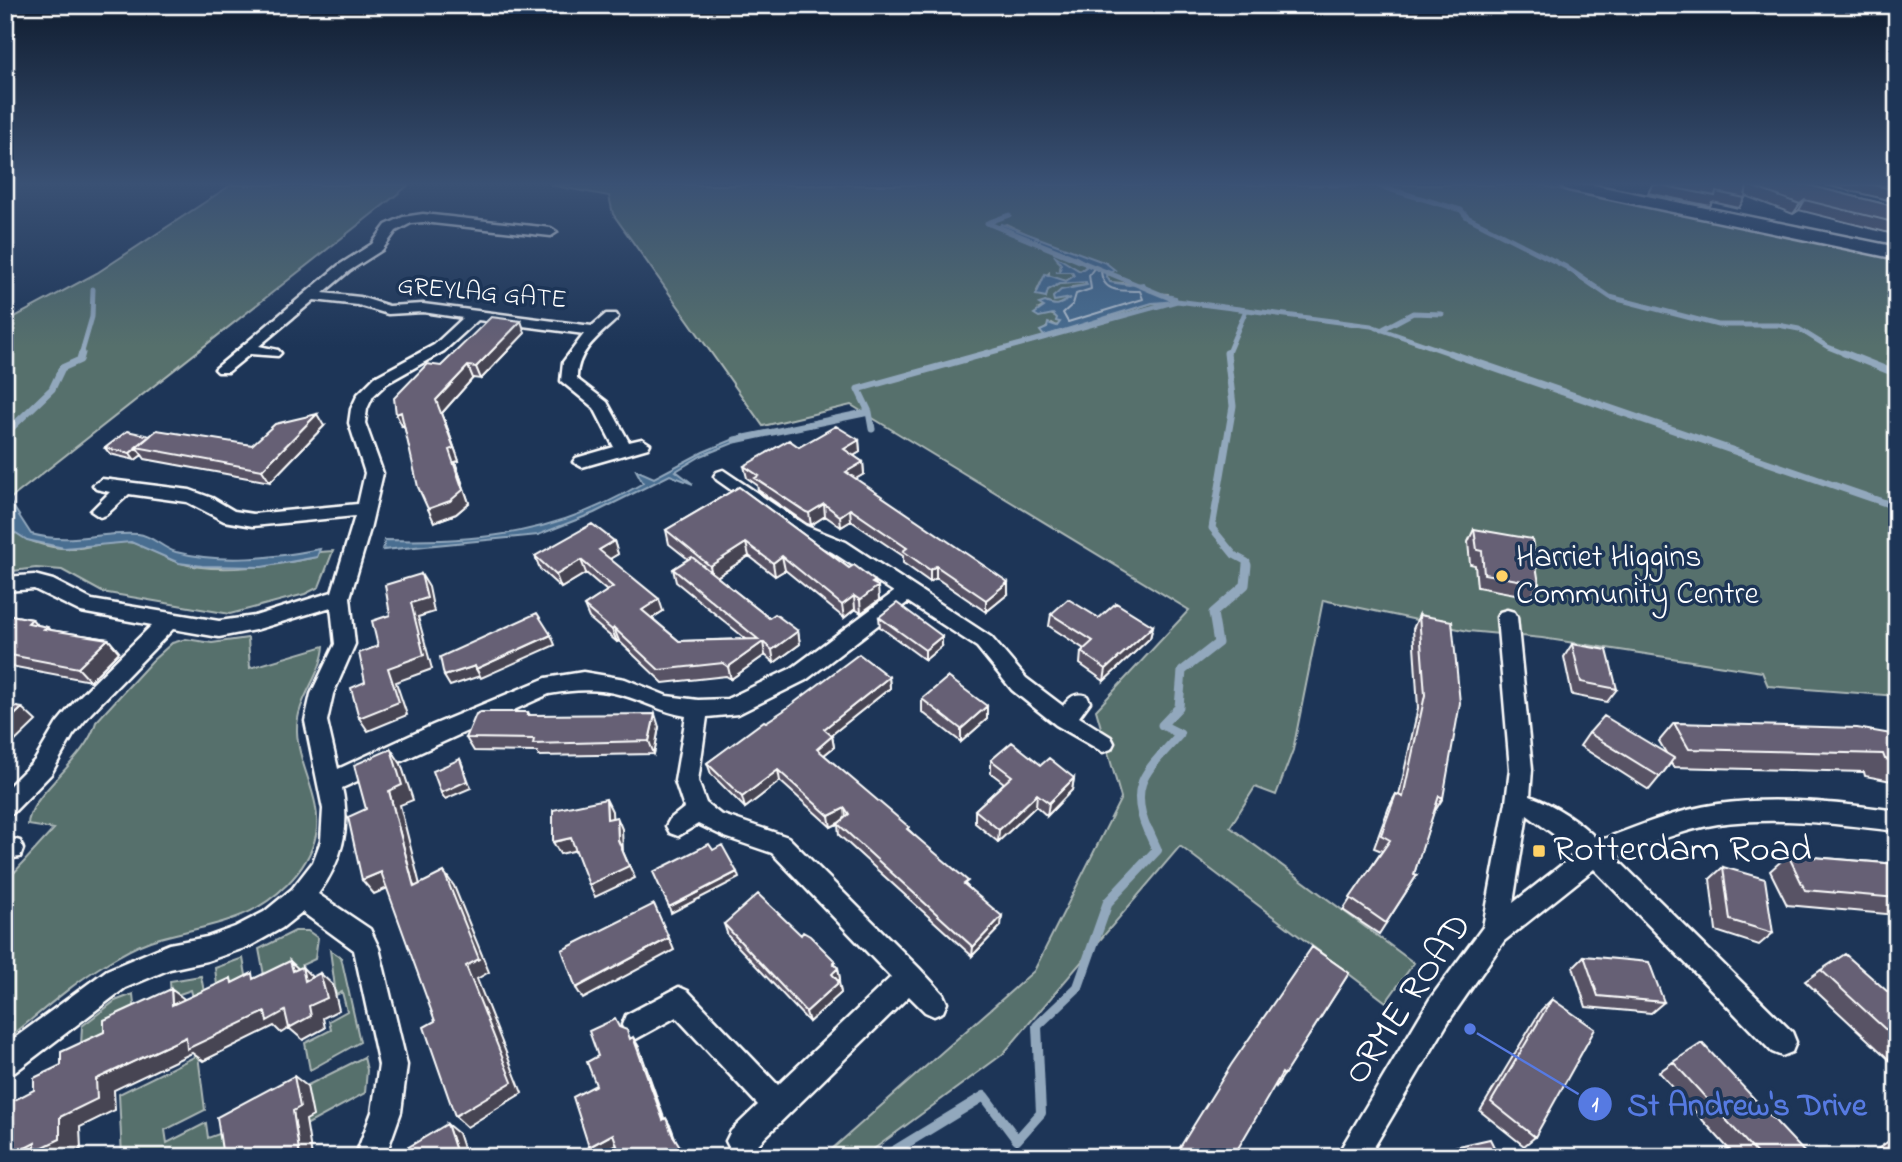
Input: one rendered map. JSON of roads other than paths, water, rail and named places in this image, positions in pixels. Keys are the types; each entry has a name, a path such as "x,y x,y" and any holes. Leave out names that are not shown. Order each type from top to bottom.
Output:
{"main road":[{"path":"1830,239 1897,253"}],"street":[{"path":"223,369 314,296 344,268 377,247 383,239"},
{"path":"525,243 528,239"},
{"name":"GREYLAG GATE","path":"314,296 360,301 388,310 423,308 597,331"},
{"path":"5,1062 116,979 169,957 207,949 241,937 274,920 301,897 322,869 333,841 335,809 316,721 322,694 345,644 340,597 361,529 373,472 368,449 357,423 359,409 366,394 382,380 439,348 476,314"},
{"name":"GREYLAG GATE","path":"611,317 572,358 567,371 569,381 601,405 624,449"},
{"path":"247,349 272,353"},
{"path":"582,462 642,444"},
{"path":"719,500 731,481 800,530 839,547 905,593 984,642 1019,684 1064,719 1103,743"},
{"path":"102,485 190,496 206,502 230,517 253,520 366,509"},
{"path":"100,511 124,489"},
{"path":"5,584 34,582 46,585 88,607 209,629 237,627 340,597"},
{"path":"330,783 441,731 547,687 583,680 625,687 665,704 698,709 730,708 799,674 905,593"},
{"path":"1495,932 1518,802 1521,769 1507,617"},
{"path":"5,806 43,766 65,729 83,707 168,621"},
{"path":"1064,719 1079,702"},
{"path":"698,709 685,773 687,818 755,835 780,845 934,1003"},
{"path":"1518,802 1538,809 1579,837 1782,1042"},
{"name":"ORME ROAD","path":"1352,1157 1440,1009 1495,932 1594,854 1666,826 1719,814 1794,813 1897,821"},
{"path":"301,897 353,931 366,948 393,1065 393,1082 386,1118 370,1157"},
{"path":"741,1141 910,977"},
{"path":"636,1025 679,1000 777,1104"}],"water":[{"path":"1032,239 1042,239 1106,263 1115,270 1106,275 1110,282 1129,285 1143,283 1149,291 1176,297 1177,301 1152,303 1044,336 1040,331 1047,328 1048,323 1057,326 1060,322 1056,321 1057,318 1053,314 1039,317 1034,314 1044,307 1039,304 1061,304 1071,298 1054,301 1053,297 1061,290 1087,285 1086,282 1059,284 1048,290 1046,297 1036,295 1045,274 1066,281 1074,276 1072,272 1056,272 1060,271 1061,264 1054,255 1080,271 1086,267 1083,261"},
{"path":"744,435 746,438 701,456 676,471 693,484 670,475 594,513 538,535 383,550 385,540 486,536 550,524 612,500 643,483 636,470 654,478 703,452"},
{"path":"9,500 31,534 46,537 138,534 176,552 230,559 320,549 317,557 262,567 179,563 131,542 64,548 27,540 16,533 5,537 14,531 5,516 5,503"}],"waterway":[{"path":"1027,239 1177,301"},
{"path":"1511,239 1566,267 1610,297 1718,325 1778,325 1799,329 1828,347 1848,355"},
{"path":"81,355 92,317 93,289"},
{"path":"981,355 1177,301"},
{"path":"1177,301 1371,326 1382,330"},
{"path":"1227,355 1246,310"},
{"path":"1382,330 1413,313 1442,314"},
{"path":"1382,330 1455,355"},
{"path":"5,434 52,389 62,368 80,360 82,353"},
{"path":"869,412 858,389 988,353"},
{"path":"1450,353 1897,507"},
{"path":"1844,353 1897,374"},
{"path":"1227,355 1233,406 1212,528 1234,555 1247,562 1247,565"},
{"path":"735,440 869,412"},
{"path":"869,412 872,429"},
{"path":"1148,832 1139,801 1140,789 1150,768 1180,734 1162,725 1179,707 1182,671 1218,643 1213,613 1245,585 1247,565"},
{"path":"884,1157 984,1096 1017,1140 1041,1113 1037,1026 1078,987 1108,902 1157,850 1148,830"}],"place":[{"name":"Harriet Higgins Community Centre","path":"1502,576"},
{"name":"Rotterdam Road","path":"1539,851"},
{"name":"St Andrew's Drive","path":"1470,1029"}]}
